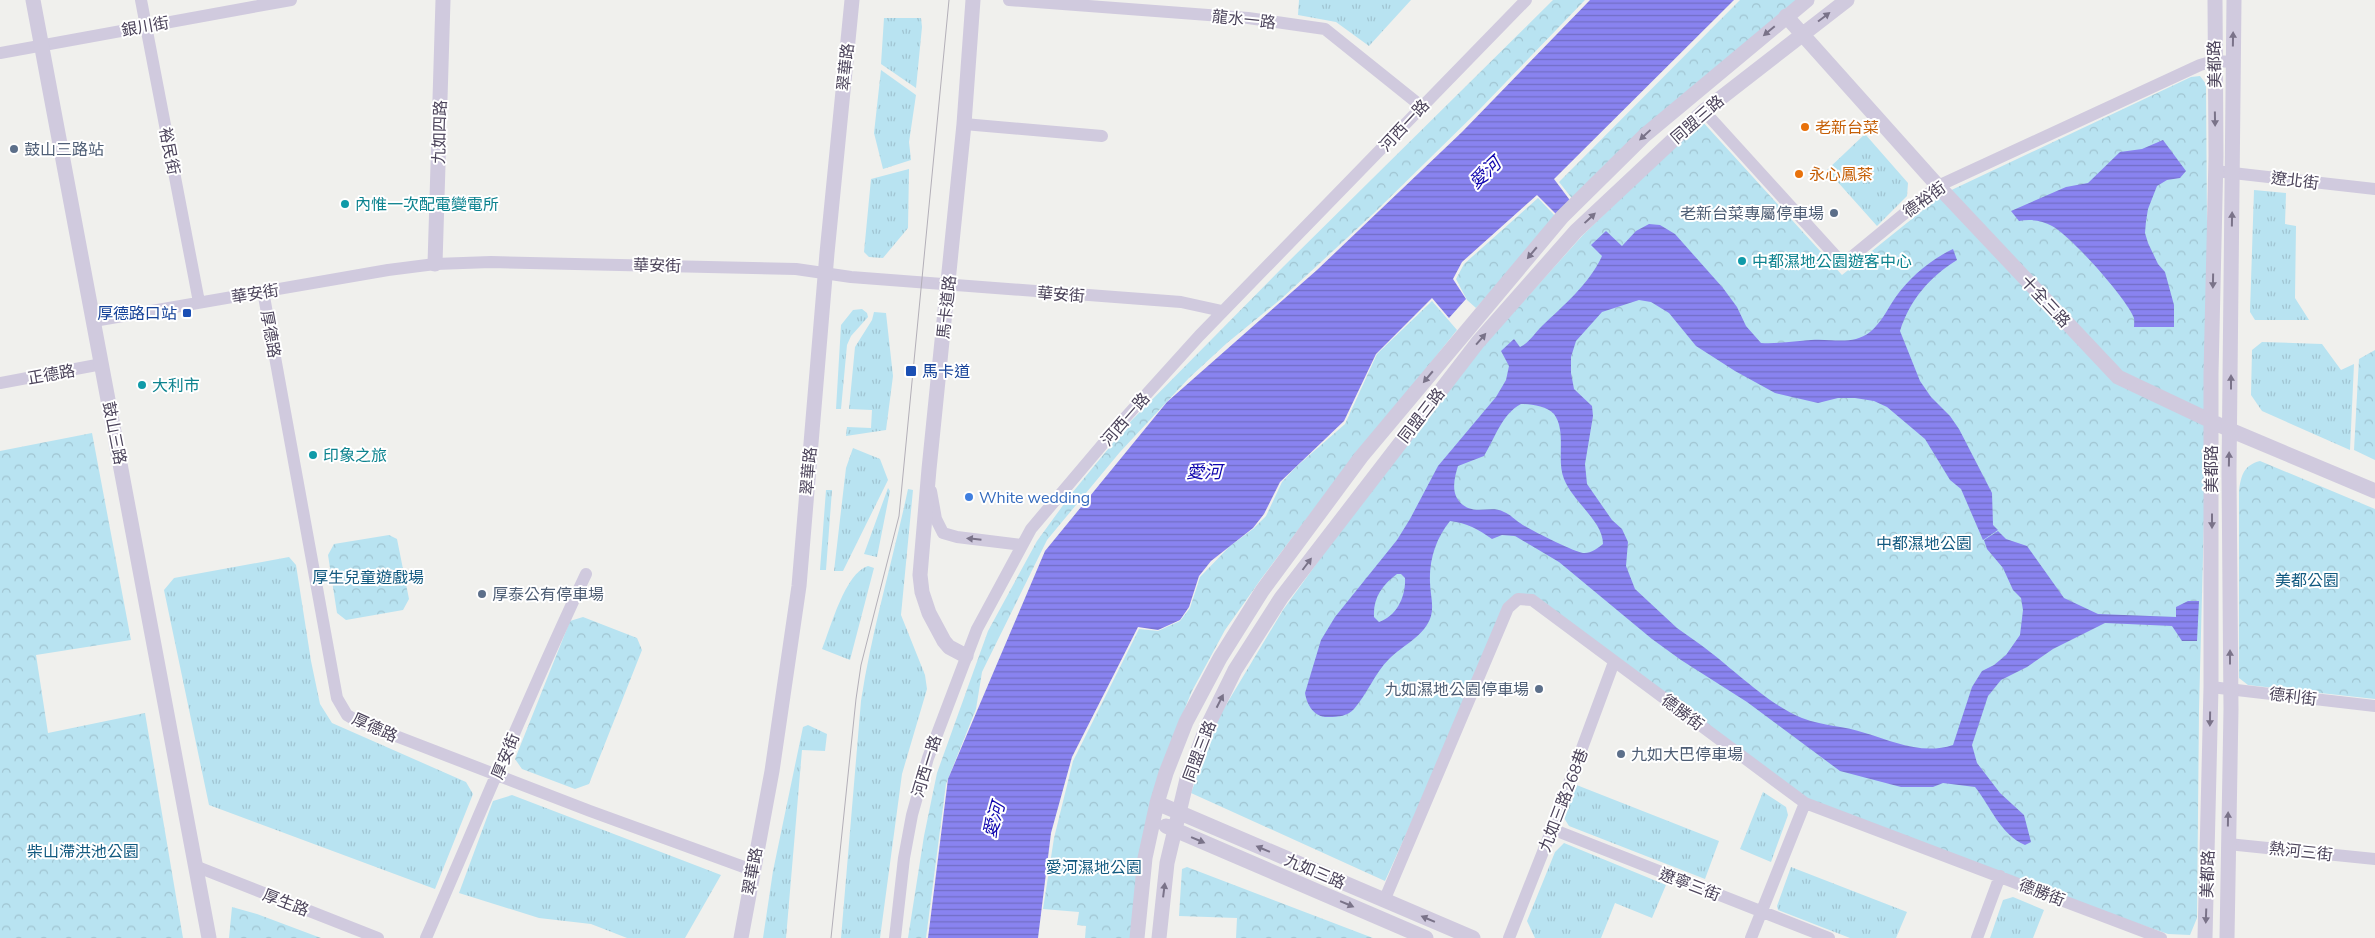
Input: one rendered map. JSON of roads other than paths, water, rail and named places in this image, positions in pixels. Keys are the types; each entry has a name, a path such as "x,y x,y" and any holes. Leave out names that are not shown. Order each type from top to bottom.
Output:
{"street":[{"name":"鼓山三路","path":"33,0 209,938"},
{"name":"裕民街","path":"141,0 199,302"},
{"name":"銀川街","path":"0,53 290,0"},
{"name":"九如四路","path":"435,264 443,0"},
{"name":"翠華路","path":"741,938 752,870 772,771 799,586 852,0"},
{"name":"馬卡道路","path":"966,656 949,647 929,613 922,592 921,552 964,124 974,0"},
{"name":"龍水一路","path":"1009,0 1248,18 1325,29 1421,106"},
{"name":"河西一路","path":"895,938 904,858 919,786 936,735 979,625 1031,529 1124,419 1222,311 1526,0"},
{"name":"同盟三路","path":"1137,938 1144,858 1157,803 1186,722 1220,658 1262,590 1361,457 1562,217 1645,135 1807,0"},
{"name":"同盟三路","path":"1159,938 1167,863 1174,829 1206,729 1236,670 1281,598 1484,335 1576,231 1704,111 1847,0"},
{"name":"美都路","path":"2205,938 2211,687 2211,420 2215,171 2214,0"},
{"name":"美都路","path":"2227,938 2234,0"},
{"name":"十全三路","path":"1786,16 1938,186 2118,377 2230,430 2375,491"},
{"name":"德裕街","path":"1704,111 1843,264 1938,186 2200,65 2214,61 2234,62"},
{"path":"964,124 1102,136"},
{"name":"遼北街","path":"2215,171 2375,189"},
{"name":"華安街","path":"94,321 435,264 568,263 796,269 948,285 1181,302 1222,311"},
{"name":"厚德路","path":"264,292 293,463 339,703 347,715 357,721 497,776 752,870"},
{"name":"正德路","path":"0,383 102,364"},
{"path":"929,469 936,519 943,533 957,537 1022,545"},
{"name":"厚安街","path":"426,938 497,776 539,673 586,574"},
{"name":"德勝街","path":"1384,901 1508,608 1518,599 1532,600 1805,803 2161,938"},
{"name":"九如三路268巷","path":"1509,938 1552,830 1614,662"},
{"name":"德利街","path":"2211,687 2375,706"},
{"name":"九如三路","path":"1157,803 1473,938"},
{"path":"1751,938 1805,803"},
{"name":"九如三路","path":"1153,820 1426,938"},
{"name":"遼寧三街","path":"1552,830 1829,938"},
{"name":"熱河三街","path":"2228,844 2375,858"},
{"name":"厚生路","path":"196,866 378,938"},
{"path":"1977,938 2000,876"}],"water":[{"name":"愛河","path":"1590,0 1734,0 1554,179 1572,203 1559,217 1537,195 1462,262 1453,279 1466,299 1449,318 1432,298 1376,354 1344,421 1280,482 1264,514 1253,528 1211,561 1199,576 1189,607 1180,620 1158,630 1138,627 1072,757 1051,833 1038,938 928,938 948,779 1045,551 1167,402 1317,270 1462,132"},
{"path":"2163,140 2186,171 2180,178 2167,180 2157,186 2148,209 2145,233 2158,264 2165,272 2174,305 2174,327 2134,327 2134,317 2120,295 2072,242 2061,232 2044,222 2032,220 2019,221 2011,211 2066,187 2088,183 2120,152 2142,149"},
{"path":"1649,224 1660,225 1675,234 1723,288 1737,307 1746,326 1761,343 1856,339 1870,332 1877,325 1907,283 1936,258 1953,249 1957,260 1938,274 1922,290 1909,309 1900,331 1920,381 1931,397 1950,416 1959,429 1992,493 1993,525 1998,530 1983,540 1961,489 1950,480 1925,439 1887,407 1874,401 1855,398 1838,398 1818,403 1775,393 1735,371 1696,346 1669,313 1651,302 1639,300 1602,312 1576,341 1571,357 1574,389 1592,406 1593,416 1585,464 1587,484 1612,520 1622,529 1628,542 1626,566 1635,589 1677,628 1777,704 1810,721 1857,731 1909,746 1930,749 1953,745 1972,687 1982,671 1994,665 2006,655 2020,635 2023,610 2021,598 2013,590 2003,568 1987,549 1984,540 1998,531 2006,539 2027,546 2064,598 2098,614 2176,617 2176,607 2188,601 2199,601 2197,641 2182,641 2172,626 2105,623 2053,649 2027,667 2001,680 1988,696 1972,745 1977,763 2000,793 2024,815 2031,842 2025,845 2009,834 2002,827 1975,787 1943,783 1933,787 1901,787 1840,771 1747,702 1652,639 1559,562 1515,536 1502,535 1492,539 1462,523 1450,521 1434,550 1430,574 1432,612 1424,629 1389,659 1352,711 1346,715 1324,717 1320,716 1310,707 1305,693 1321,640 1335,617 1397,540 1438,466 1496,397 1506,380 1509,366 1501,351 1514,339 1520,347 1527,343 1591,276 1602,256 1591,245 1606,231 1622,246 1636,231","holes":["1521,404 1543,407 1551,411 1558,421 1564,479 1574,496 1593,519 1602,536 1603,544 1588,553 1570,549 1551,540 1499,510 1468,508 1456,497 1454,481 1458,466 1484,456 1504,420 1514,408","1397,574 1401,574 1405,578 1402,598 1391,615 1379,622 1374,617 1377,598 1383,587"]}],"tram line":[{"path":"831,938 861,665 899,516 949,0"}],"place":[{"name":"老新台菜","path":"1805,127"},
{"name":"鼓山三路站","path":"14,149"},
{"name":"永心鳳茶","path":"1799,174"},
{"name":"內惟一次配電變電所","path":"345,204"},
{"name":"老新台菜專屬停車場","path":"1834,213"},
{"name":"中都濕地公園遊客中心","path":"1742,261"},
{"name":"厚德路口站","path":"187,313"},
{"name":"馬卡道","path":"911,371"},
{"name":"大利市","path":"142,385"},
{"name":"印象之旅","path":"313,455"},
{"name":"White wedding","path":"969,497"},
{"name":"厚泰公有停車場","path":"482,594"},
{"name":"九如濕地公園停車場","path":"1539,689"},
{"name":"九如大巴停車場","path":"1621,754"}],"park label":[{"name":"中都濕地公園","path":"1924,543"},
{"name":"厚生兒童遊戲場","path":"368,577"},
{"name":"美都公園","path":"2307,580"},
{"name":"柴山滯洪池公園","path":"83,851"},
{"name":"愛河濕地公園","path":"1094,867"}]}
